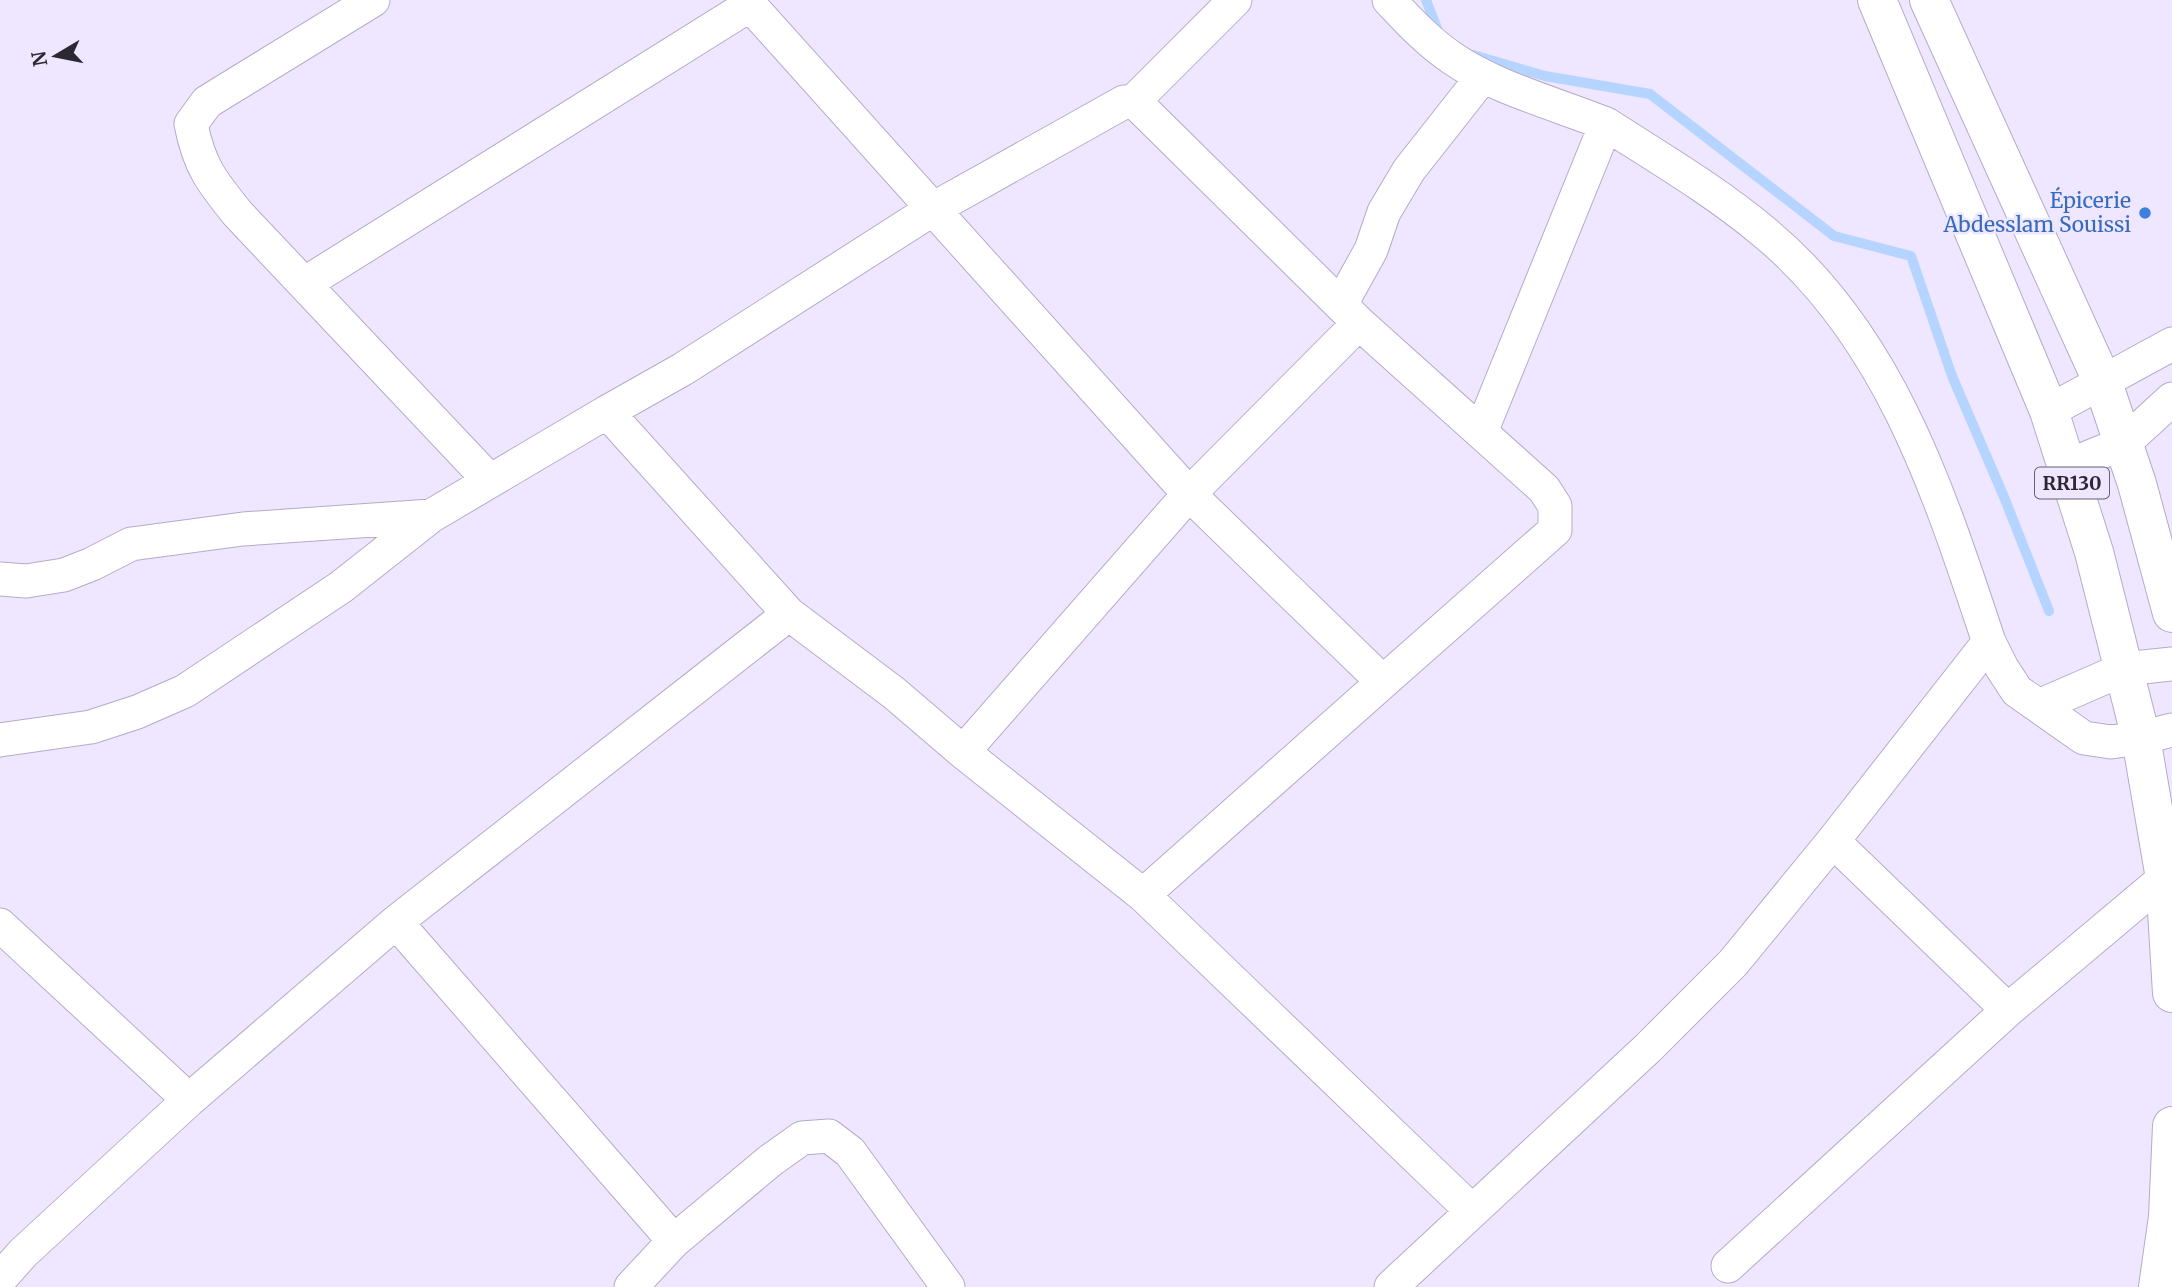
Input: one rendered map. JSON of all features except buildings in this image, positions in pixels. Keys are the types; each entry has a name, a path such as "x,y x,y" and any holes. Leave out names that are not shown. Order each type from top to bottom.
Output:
{"highway":[{"name":"RR130","path":"1877,0 2049,411 2094,552 2124,669 2156,734 2172,993"},
{"name":"RR130","path":"1928,0 2103,383 2124,443 2172,613"},
{"path":"2158,1287 2168,1217 2172,1126"}],"street":[{"path":"373,0 208,102 191,124 195,147 207,175 238,214 490,481"},
{"path":"0,740 91,727 137,712 185,691 341,587 431,516 683,369 933,209 1124,102 1134,101 1235,0"},
{"path":"1389,0 1428,40 1454,60 1483,76 1606,124 1718,197 1765,233 1819,286 1851,324 1882,373 1931,480 1989,642 2017,691 2084,738 2111,742 2156,734"},
{"path":"304,284 748,2 1189,494 1383,682"},
{"path":"963,752 1350,314 1384,212 1409,170 1483,76"},
{"path":"1134,101 1350,314 1544,489 1555,506 1555,530 1143,895"},
{"path":"1481,432 1606,124"},
{"path":"2049,411 2172,344"},
{"path":"2067,466 2124,443 2172,399"},
{"path":"607,412 789,614 894,693 963,752 1143,895 1472,1210"},
{"path":"0,579 26,581 64,575 131,544 243,529 431,516"},
{"path":"0,1279 23,1253 188,1100 396,922 789,614"},
{"path":"1391,1287 1648,1048 1733,963 1833,841 1989,642"},
{"path":"2039,706 2124,669 2172,664"},
{"path":"1833,841 2008,1010"},
{"path":"1728,1266 2008,1010 2165,878"},
{"path":"396,922 674,1241"},
{"path":"0,925 188,1100"},
{"path":"631,1287 674,1241 771,1160 802,1139 829,1136 850,1152 948,1287"}],"waterway":[{"path":"1426,0 1440,36"},
{"path":"1473,55 1545,76 1650,94 1834,236 1911,256 1952,376 2049,611"}],"place":[{"name":"Épicerie Abdesslam Souissi","path":"2145,213"}]}
